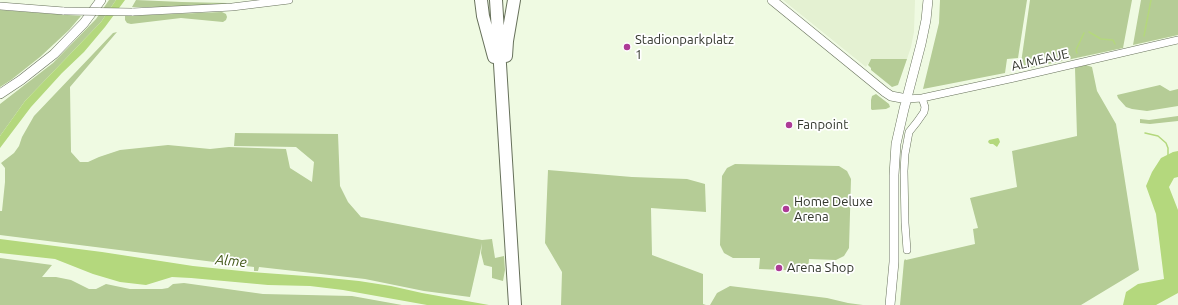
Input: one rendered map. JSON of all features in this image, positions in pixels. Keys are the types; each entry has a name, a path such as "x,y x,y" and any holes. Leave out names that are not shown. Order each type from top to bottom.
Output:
{"highway":[{"path":"481,0 483,16 492,47 503,100"},
{"path":"496,0 515,305"},
{"path":"503,100 507,40 514,0"}],"street":[{"path":"0,94 32,72 54,54 84,22 101,0"},
{"path":"0,6 64,11 132,12 232,7 289,0"},
{"path":"772,0 885,92 891,96 906,99"},
{"path":"890,305 894,256 894,156 898,131 921,44 928,0"},
{"name":"ALMEAUE","path":"906,99 922,98 1178,40"},
{"path":"907,250 904,171 905,154 909,132 924,112 925,107 922,98"}],"shaded area":[{"path":"109,0 116,0 101,22 25,101 0,136 0,104 53,63 96,19"},
{"path":"116,0 125,0 84,52 62,73 31,107 0,148 0,136 25,101 101,22"},
{"path":"136,0 227,3 225,5 185,7 132,7"},
{"path":"783,0 915,0 914,32 907,59 871,59 866,67"},
{"path":"940,0 1027,0 1018,58 1007,59 1005,73 923,89 939,23"},
{"path":"1030,0 1132,0 1123,48 1020,70"},
{"path":"1141,0 1178,0 1178,35 1133,45"},
{"path":"0,10 81,16 69,30 40,57 0,87"},
{"path":"222,12 226,14 227,17 223,22 181,18 131,24 127,23 125,20 125,16"},
{"path":"117,32 70,87 71,152 80,162 88,162 120,150 168,145 210,149 229,147 286,149 290,168 312,182 314,162 296,147 234,146 235,133 338,134 340,186 348,202 361,217 482,240 492,239 495,258 504,256 505,270 503,281 492,278 492,267 484,265 481,253 482,243 470,297 424,291 365,279 259,267 258,271 254,271 254,267 0,235 0,211 2,211 5,182 5,168 1,163 14,153 19,146 22,137 34,116 113,33"},
{"path":"871,59 907,59 898,85 892,87 871,70 868,65"},
{"path":"1086,65 1092,67 1097,91 1116,124 1139,270 1081,305 900,305 905,259 975,244 973,229 978,228 970,198 1017,187 1012,151 1077,136 1075,68"},
{"path":"1160,85 1170,91 1178,89 1178,106 1147,111 1132,109 1126,107 1117,95"},
{"path":"876,94 889,104 890,107 886,109 872,110 872,96"},
{"path":"1178,116 1178,121 1150,124 1140,123 1140,119 1149,120"},
{"path":"998,138 1000,142 997,147 988,142 989,140"},
{"path":"1178,151 1178,177 1174,178 1169,187 1178,210 1178,293 1156,305 1123,305 1126,292 1138,284 1164,279 1156,214 1146,186 1152,172 1161,158"},
{"name":"Home Deluxe Arena","path":"735,164 839,166 847,171 851,179 849,248 844,256 836,260 809,259 808,271 759,269 760,258 733,258 724,253 720,245 722,176 727,168"},
{"path":"548,170 632,177 687,179 705,184 706,212 651,208 652,255 703,274 703,304 706,305 561,305 562,272 545,243"},
{"path":"0,239 102,252 193,266 359,281 489,305 427,305 343,290 310,286 268,285 191,278 172,277 146,285 120,282 93,274 55,259 0,253"},
{"path":"0,258 52,265 42,277 56,277 71,280 89,289 96,289 106,284 130,289 162,289 168,288 173,284 184,283 263,294 352,296 402,305 0,305"},
{"path":"730,286 827,298 863,305 710,305 717,293"}],"waterway":[{"path":"1144,36 1151,0"},
{"path":"1089,32 1101,39 1113,40 1115,44"},
{"path":"1077,53 1076,50 1084,33"},
{"path":"1145,133 1158,136 1166,143 1168,148 1168,157"}],"place":[{"name":"Stadionparkplatz 1","path":"627,47"},
{"name":"Fanpoint","path":"789,125"},
{"name":"Home Deluxe Arena","path":"786,209"},
{"name":"Arena Shop","path":"779,268"}],"water label":[{"name":"Alme","path":"231,261"}]}
